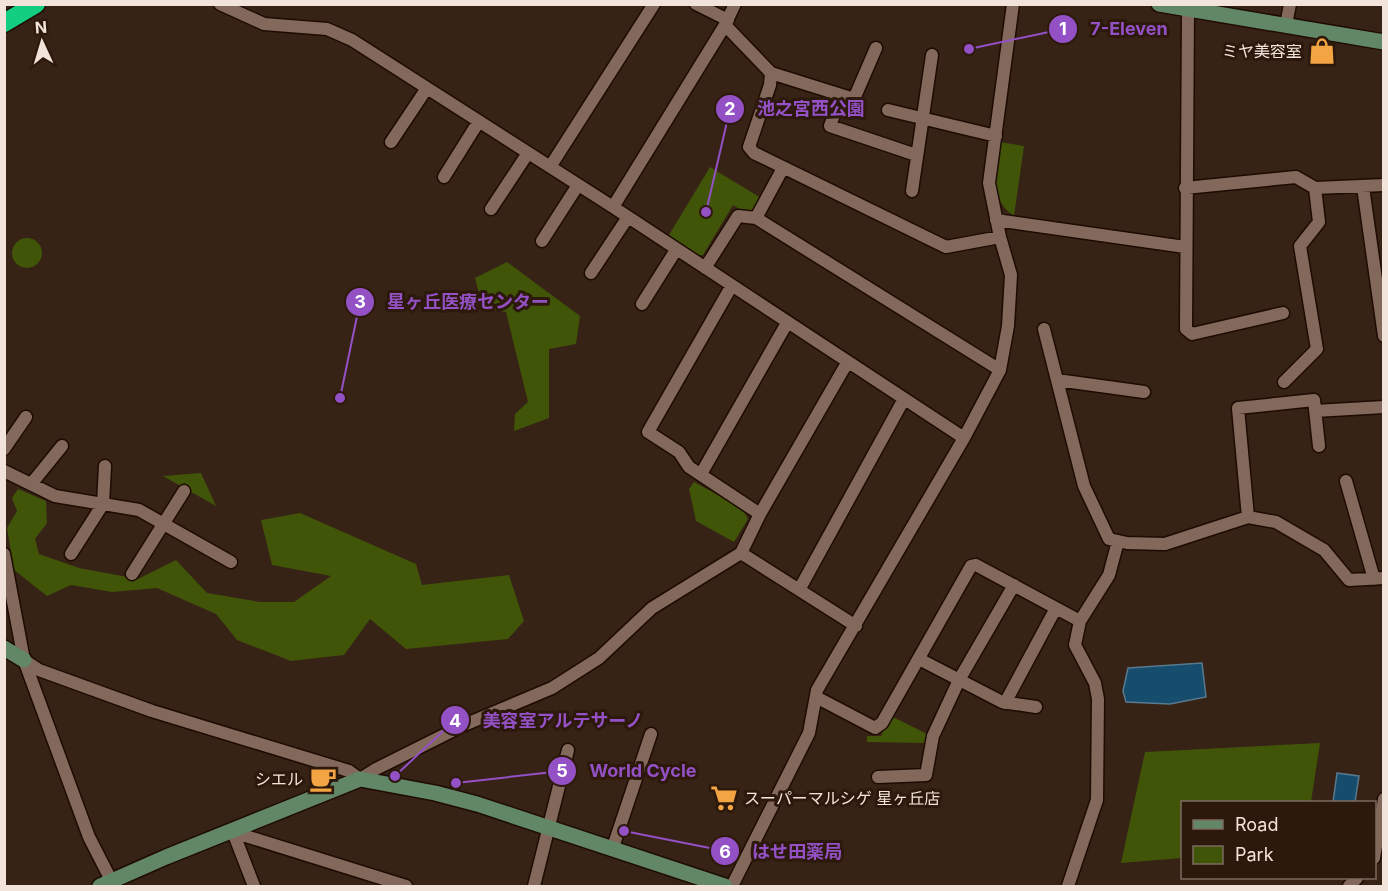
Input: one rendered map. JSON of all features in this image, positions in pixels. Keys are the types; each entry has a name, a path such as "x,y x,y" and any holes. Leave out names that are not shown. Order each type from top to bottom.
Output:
{"highway":[{"path":"4,23 36,4"}],"street":[{"path":"220,4 264,24 327,29 352,40 613,207 731,287 964,438"},
{"path":"550,167 654,4"},
{"path":"696,4 727,23 771,73 854,99 876,48"},
{"path":"613,207 727,23 735,4"},
{"path":"732,886 809,733 816,697 964,438 999,370 1008,326 1011,275 1000,237 989,183 1013,4"},
{"path":"1159,4 1383,42"},
{"path":"1286,25 1290,4"},
{"path":"1188,9 1185,188 1186,329 1192,334 1283,313"},
{"path":"912,191 920,119 932,55"},
{"path":"771,73 770,85 750,147 754,153 945,247 1000,237"},
{"path":"391,142 427,88"},
{"path":"841,95 830,126 916,155"},
{"path":"888,110 996,136"},
{"path":"444,177 479,121"},
{"path":"491,209 528,153"},
{"path":"756,219 783,168"},
{"path":"1185,188 1296,177 1315,189 1383,185"},
{"path":"542,241 578,185"},
{"path":"1363,187 1383,336"},
{"path":"1284,382 1317,349 1300,246 1319,222 1315,189"},
{"path":"705,268 738,216 756,219 999,370"},
{"path":"591,273 628,218"},
{"path":"996,220 1185,247"},
{"path":"642,304 676,250"},
{"path":"731,287 648,432 680,452 689,467 760,514"},
{"path":"701,474 787,323"},
{"path":"1044,329 1084,486 1109,539 1166,544 1248,517 1276,522 1324,550 1349,580 1378,578 1346,481"},
{"path":"4,554 24,660 106,884 360,779 376,768 464,725 552,688 599,658 652,608 741,553 760,514 848,363"},
{"path":"1057,380 1144,392"},
{"path":"799,590 904,399"},
{"path":"1248,517 1238,408 1314,400 1319,446"},
{"path":"1315,411 1383,407"},
{"path":"4,449 26,417"},
{"path":"33,483 62,446"},
{"path":"71,554 103,504 105,466"},
{"path":"4,471 24,482 33,483 55,496 139,510 231,562"},
{"path":"132,574 184,491"},
{"path":"1068,886 1097,800 1098,699 1095,683 1075,645 1080,621 1109,574 1118,541"},
{"path":"741,553 856,626"},
{"path":"816,697 875,728 882,723 971,566 976,565 1080,621"},
{"path":"878,777 926,775 933,736 959,680 1014,585"},
{"path":"1005,703 1056,608"},
{"path":"4,648 39,670 152,711 349,771 360,779 435,793 549,827 725,886"},
{"path":"918,659 1005,703 1036,708"},
{"path":"613,847 651,734"},
{"path":"534,886 568,750"},
{"path":"1378,852 1383,799"},
{"path":"233,832 254,886"},
{"path":"233,832 406,886"}],"green space":[{"path":"1000,142 1024,146 1014,216 1005,209 1000,201 995,182"},
{"path":"710,167 761,198 753,211 747,214 733,205 703,255 694,256 666,240"},
{"path":"27,238 38,242 42,253 38,264 27,268 16,264 12,253 16,242"},
{"path":"507,262 580,316 576,344 549,349 549,418 514,431 515,414 528,402 506,312 483,308 475,278"},
{"path":"201,473 216,506 163,476"},
{"path":"694,482 742,508 748,519 734,542 696,521 689,489"},
{"path":"18,489 46,501 47,523 35,539 39,554 79,568 138,579 176,560 207,593 260,602 294,602 331,576 272,565 261,520 300,513 416,564 422,585 509,575 524,621 508,639 406,649 370,619 344,655 291,661 237,640 216,614 157,588 112,592 71,585 47,596 14,570 7,528 17,511 12,498"},
{"path":"891,716 927,734 926,743 867,742 867,736 881,736"},
{"path":"1320,743 1311,801 1181,801 1181,858 1121,863 1145,752"}],"water":[{"path":"1202,663 1206,697 1170,704 1126,702 1123,691 1128,668"},
{"path":"1337,773 1359,776 1355,801 1333,801"}],"place":[{"name":"7-Eleven","path":"969,49"},
{"name":"ミヤ美容室","path":"1322,51"},
{"name":"池之宮西公園","path":"706,212"},
{"name":"星ヶ丘医療センター","path":"340,398"},
{"name":"美容室アルテサーノ","path":"395,776"},
{"name":"シエル","path":"323,779"},
{"name":"World Cycle","path":"456,783"},
{"name":"スーパーマルシゲ 星ヶ丘店","path":"724,798"},
{"name":"はせ田薬局","path":"624,831"}]}
